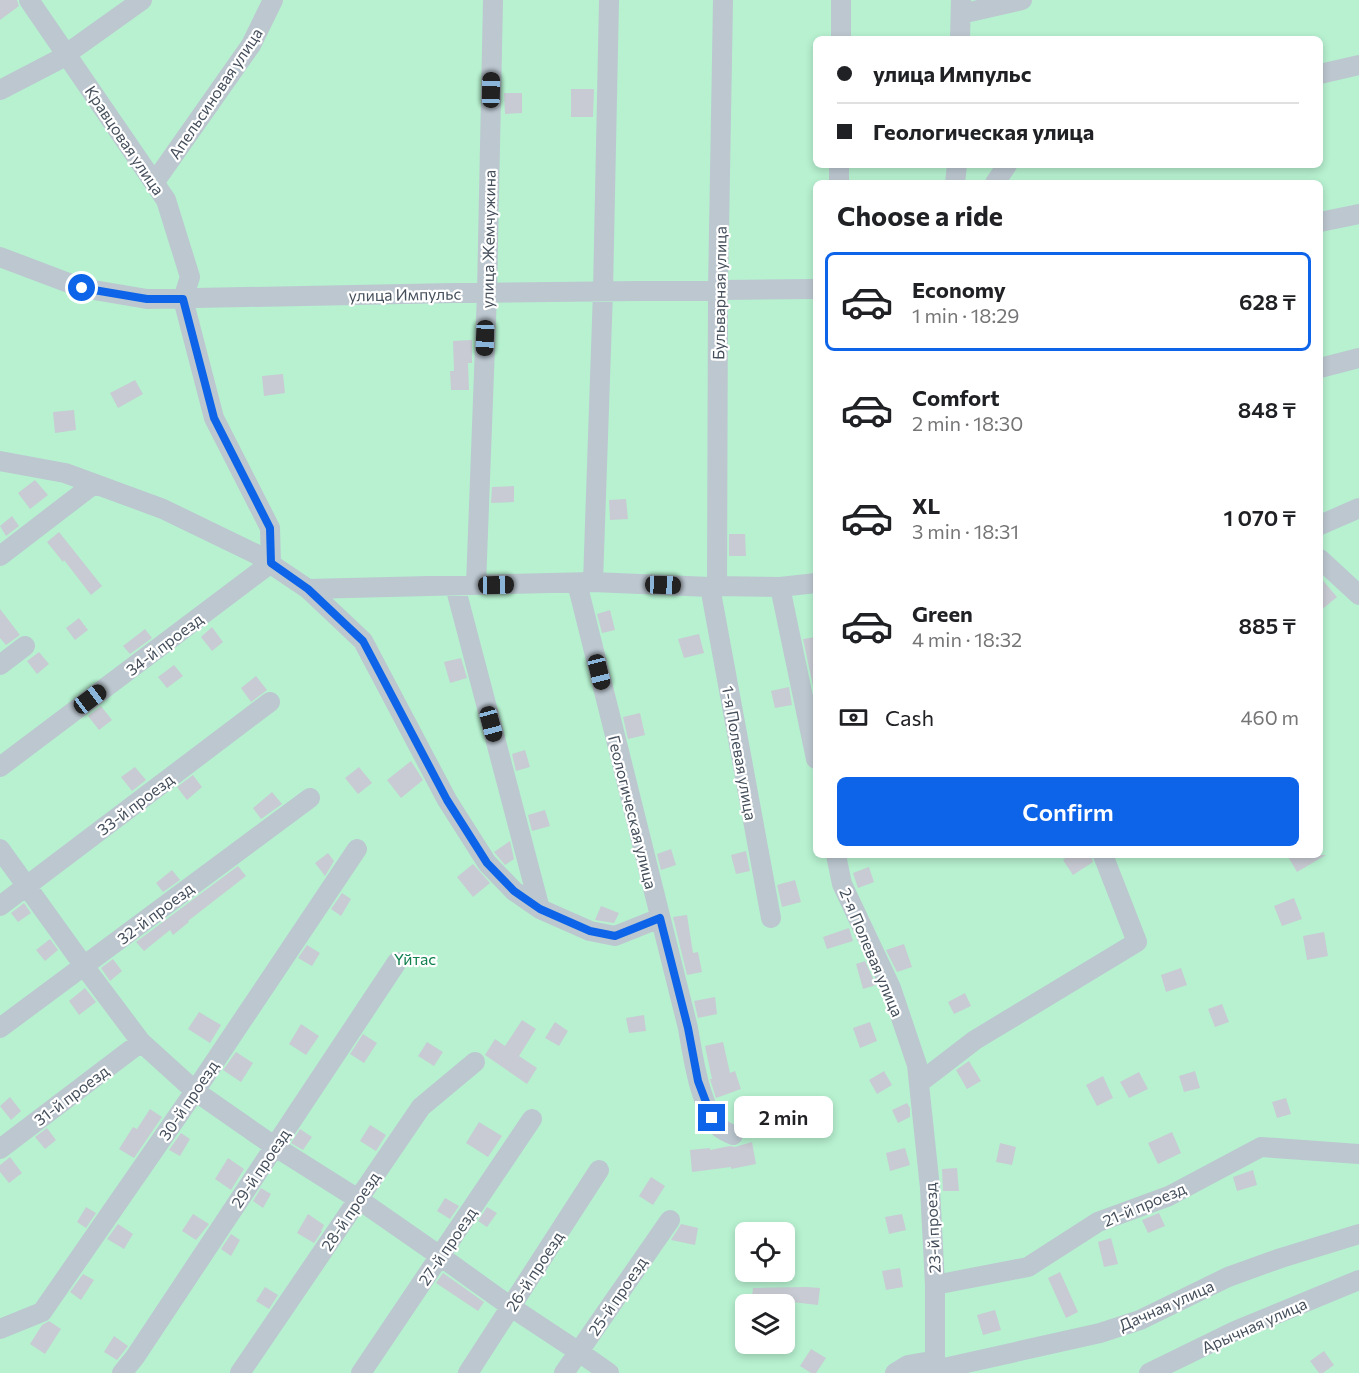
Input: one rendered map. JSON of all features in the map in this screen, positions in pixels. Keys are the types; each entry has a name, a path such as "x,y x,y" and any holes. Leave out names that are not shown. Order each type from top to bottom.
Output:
{"street":[{"name":"Кравцовая улица","path":"28,0 166,200 190,277 183,299 214,418 270,528 271,563"},
{"path":"0,90 58,60 142,0"},
{"name":"Апельсиновая улица","path":"154,183 251,45 273,0"},
{"name":"улица Жемчужина","path":"476,585 487,293 493,0"},
{"name":"Геологическая улица","path":"609,0 603,291 585,583 660,918 688,1028 698,1081 712,1118 722,1130 733,1135"},
{"name":"Бульварная улица","path":"714,586 723,0"},
{"path":"841,0 841,36"},
{"path":"960,36 961,7 1022,0"},
{"path":"1323,73 1359,65"},
{"path":"1323,221 1359,214"},
{"name":"улица Импульс","path":"0,257 82,288 147,299 813,289"},
{"path":"1323,367 1359,358"},
{"path":"0,461 65,473 163,508 271,563 308,589 363,641 447,800 487,863 514,891 540,909 590,931 615,936 660,918"},
{"path":"0,556 94,484"},
{"path":"1323,524 1359,508"},
{"name":"34-й проезд","path":"0,767 271,563"},
{"path":"1323,563 1359,595"},
{"path":"308,589 585,583 780,587 813,583"},
{"path":"455,586 540,909"},
{"name":"1-я Полевая улица","path":"714,586 771,918"},
{"path":"780,587 813,745"},
{"path":"0,665 25,646"},
{"name":"33-й проезд","path":"0,906 270,702"},
{"name":"32-й проезд","path":"0,1028 310,798"},
{"path":"0,849 141,1042 195,1091 274,1146 358,1199 510,1307 609,1373"},
{"name":"30-й проезд","path":"0,1329 42,1312 195,1091 357,849"},
{"name":"2-я Полевая улица","path":"837,858 842,884 891,988 917,1065 919,1083"},
{"path":"919,1083 975,1040 1137,942 1104,858"},
{"name":"29-й проезд","path":"122,1373 135,1357 396,962"},
{"name":"31-й проезд","path":"0,1149 141,1042"},
{"name":"28-й проезд","path":"240,1373 421,1107 475,1062"},
{"name":"23-й проезд","path":"919,1083 930,1188 935,1285 935,1371"},
{"name":"27-й проезд","path":"361,1373 532,1119"},
{"name":"21-й проезд","path":"935,1285 1028,1267 1098,1222 1169,1196 1261,1147 1359,1154"},
{"name":"26-й проезд","path":"468,1373 599,1170"},
{"name":"25-й проезд","path":"564,1373 670,1220"},
{"name":"Дачная улица","path":"935,1371 1100,1333 1140,1320 1228,1277 1359,1234"},
{"name":"Арычная улица","path":"1149,1373 1235,1331 1359,1280"},
{"path":"894,1373 908,1365 926,1362 935,1371"}],"green space":[{"name":"Үйтас","path":"0,0 1359,0 1359,1373 0,1373"}],"building":[{"path":"0,0 17,0 19,6 0,20"},
{"path":"571,89 594,89 593,117 571,117"},
{"path":"504,93 522,93 522,113 505,114"},
{"path":"472,340 472,363 468,363 469,390 451,390 450,371 454,371 453,341"},
{"path":"283,374 285,393 264,396 262,376"},
{"path":"135,380 143,394 118,408 110,393"},
{"path":"74,410 76,430 55,433 53,412"},
{"path":"35,480 48,495 30,509 18,493"},
{"path":"514,486 514,502 491,503 492,487"},
{"path":"626,499 628,519 610,520 609,500"},
{"path":"12,516 19,526 6,536 0,526"},
{"path":"59,532 102,586 91,595 47,542"},
{"path":"729,534 745,534 746,556 729,556"},
{"path":"1323,581 1337,597 1323,609"},
{"path":"0,609 20,635 6,645 0,638"},
{"path":"610,610 615,630 602,633 597,614"},
{"path":"79,618 88,630 75,640 66,628"},
{"path":"212,627 223,642 212,651 201,637"},
{"path":"145,629 152,638 130,654 123,646"},
{"path":"699,634 704,653 684,658 678,639"},
{"path":"813,637 813,686 803,639"},
{"path":"39,652 49,664 37,674 27,661"},
{"path":"461,658 467,678 450,683 444,662"},
{"path":"174,665 183,676 167,688 158,677"},
{"path":"256,676 267,690 251,702 241,688"},
{"path":"789,687 792,705 775,708 771,691"},
{"path":"101,706 112,720 99,730 88,716"},
{"path":"640,713 645,735 628,739 623,717"},
{"path":"525,750 530,767 516,771 512,754"},
{"path":"411,761 423,780 401,798 387,780"},
{"path":"135,767 146,780 132,791 121,777"},
{"path":"359,767 372,783 358,794 345,778"},
{"path":"193,775 202,787 187,800 177,787"},
{"path":"272,792 282,804 261,819 253,808"},
{"path":"545,810 550,826 532,831 528,815"},
{"path":"510,841 514,859 505,865 494,852"},
{"path":"671,849 676,865 661,870 657,854"},
{"path":"746,851 750,871 736,874 731,855"},
{"path":"328,853 334,861 325,876 315,863"},
{"path":"1066,858 1092,858 1093,862 1073,875 1063,860"},
{"path":"1289,858 1321,858 1297,872"},
{"path":"473,864 490,883 473,897 457,877"},
{"path":"238,866 246,876 173,935 170,930 144,951 136,942"},
{"path":"869,867 874,882 858,888 853,873"},
{"path":"172,870 180,880 163,892 156,883"},
{"path":"795,880 801,902 782,907 777,885"},
{"path":"342,893 351,899 341,916 331,909"},
{"path":"1294,898 1302,919 1282,926 1274,906"},
{"path":"24,903 31,913 18,922 11,913"},
{"path":"601,906 619,913 614,923 595,920"},
{"path":"687,915 693,953 698,952 702,972 687,975 673,917"},
{"path":"849,928 853,941 827,949 823,937"},
{"path":"1324,932 1328,956 1307,960 1303,936"},
{"path":"50,939 58,950 45,961 36,950"},
{"path":"904,944 912,967 897,972 886,950"},
{"path":"307,945 320,953 312,966 298,958"},
{"path":"113,959 122,971 110,981 101,968"},
{"path":"865,961 876,985 863,989 856,964"},
{"path":"1181,968 1187,985 1166,992 1161,975"},
{"path":"85,988 96,1002 79,1015 69,1001"},
{"path":"965,993 971,1006 954,1014 948,1002"},
{"path":"715,997 717,1014 698,1018 694,1001"},
{"path":"1222,1004 1229,1022 1215,1027 1208,1009"},
{"path":"199,1012 221,1025 210,1043 188,1029"},
{"path":"644,1015 646,1031 629,1033 626,1018"},
{"path":"522,1020 536,1029 519,1056 537,1068 527,1084 485,1055 495,1039 505,1046"},
{"path":"555,1022 568,1031 559,1046 545,1038"},
{"path":"870,1022 877,1041 860,1048 853,1028"},
{"path":"301,1024 319,1036 306,1055 289,1044"},
{"path":"363,1034 377,1043 364,1063 350,1054"},
{"path":"427,1042 443,1052 434,1066 418,1056"},
{"path":"723,1042 730,1073 735,1071 741,1089 716,1098 710,1079 712,1079 705,1046"},
{"path":"236,1052 253,1063 241,1082 223,1070"},
{"path":"969,1061 981,1081 967,1089 956,1070"},
{"path":"884,1071 892,1085 877,1094 869,1080"},
{"path":"1195,1071 1200,1088 1184,1092 1179,1076"},
{"path":"1139,1072 1148,1089 1129,1098 1120,1082"},
{"path":"1103,1076 1113,1098 1097,1106 1086,1085"},
{"path":"10,1097 21,1111 11,1120 0,1106"},
{"path":"1286,1098 1291,1114 1277,1118 1272,1102"},
{"path":"907,1103 910,1108 910,1117 898,1123 892,1110"},
{"path":"150,1109 162,1117 134,1158 119,1149 133,1127 137,1129"},
{"path":"479,1122 502,1136 488,1157 466,1143"},
{"path":"370,1125 386,1135 376,1151 360,1141"},
{"path":"47,1128 56,1140 45,1149 35,1137"},
{"path":"300,1129 312,1137 303,1150 291,1143"},
{"path":"1172,1132 1181,1153 1158,1164 1148,1143"},
{"path":"181,1133 190,1139 180,1156 169,1150"},
{"path":"752,1142 756,1164 731,1169 731,1167 692,1172 690,1150 735,1147"},
{"path":"1000,1143 1016,1147 1012,1165 996,1162"},
{"path":"905,1148 910,1165 890,1171 886,1153"},
{"path":"10,1157 22,1173 9,1183 0,1172 0,1165"},
{"path":"228,1158 244,1169 231,1190 215,1179"},
{"path":"957,1168 959,1191 943,1191 942,1169"},
{"path":"1253,1170 1257,1185 1237,1191 1233,1177"},
{"path":"651,1177 665,1186 653,1205 639,1196"},
{"path":"261,1188 271,1194 263,1208 253,1201"},
{"path":"445,1198 459,1206 450,1219 437,1211"},
{"path":"86,1207 96,1213 86,1228 77,1222"},
{"path":"487,1207 497,1213 487,1227 478,1221"},
{"path":"1159,1213 1165,1226 1148,1233 1142,1220"},
{"path":"193,1214 209,1224 196,1240 182,1231"},
{"path":"308,1214 324,1225 314,1243 297,1233"},
{"path":"902,1214 906,1230 889,1234 885,1217"},
{"path":"118,1224 133,1234 124,1249 107,1239"},
{"path":"681,1224 698,1228 695,1245 671,1240"},
{"path":"231,1234 240,1240 231,1256 221,1249"},
{"path":"1111,1238 1118,1264 1104,1267 1098,1242"},
{"path":"900,1268 903,1287 886,1290 882,1271"},
{"path":"1060,1272 1078,1312 1066,1318 1048,1278"},
{"path":"443,1273 484,1302 478,1311 436,1283"},
{"path":"83,1274 94,1280 81,1300 70,1292"},
{"path":"265,1287 278,1295 269,1309 256,1301"},
{"path":"753,1288 820,1288 818,1305 795,1302 795,1294 752,1294"},
{"path":"995,1310 1001,1330 983,1335 977,1315"},
{"path":"49,1321 61,1329 45,1354 30,1344 42,1325"},
{"path":"114,1336 128,1346 117,1360 104,1352"},
{"path":"811,1349 826,1358 816,1373 811,1373 800,1366"},
{"path":"1324,1351 1334,1365 1323,1373 1319,1373 1310,1361"}],"route":[{"path":"82,288 147,299 183,299 214,418 270,528 271,563 308,589 363,641 447,800 487,863 514,891 540,909 590,931 615,936 660,918 688,1028 698,1081 712,1118"}]}
